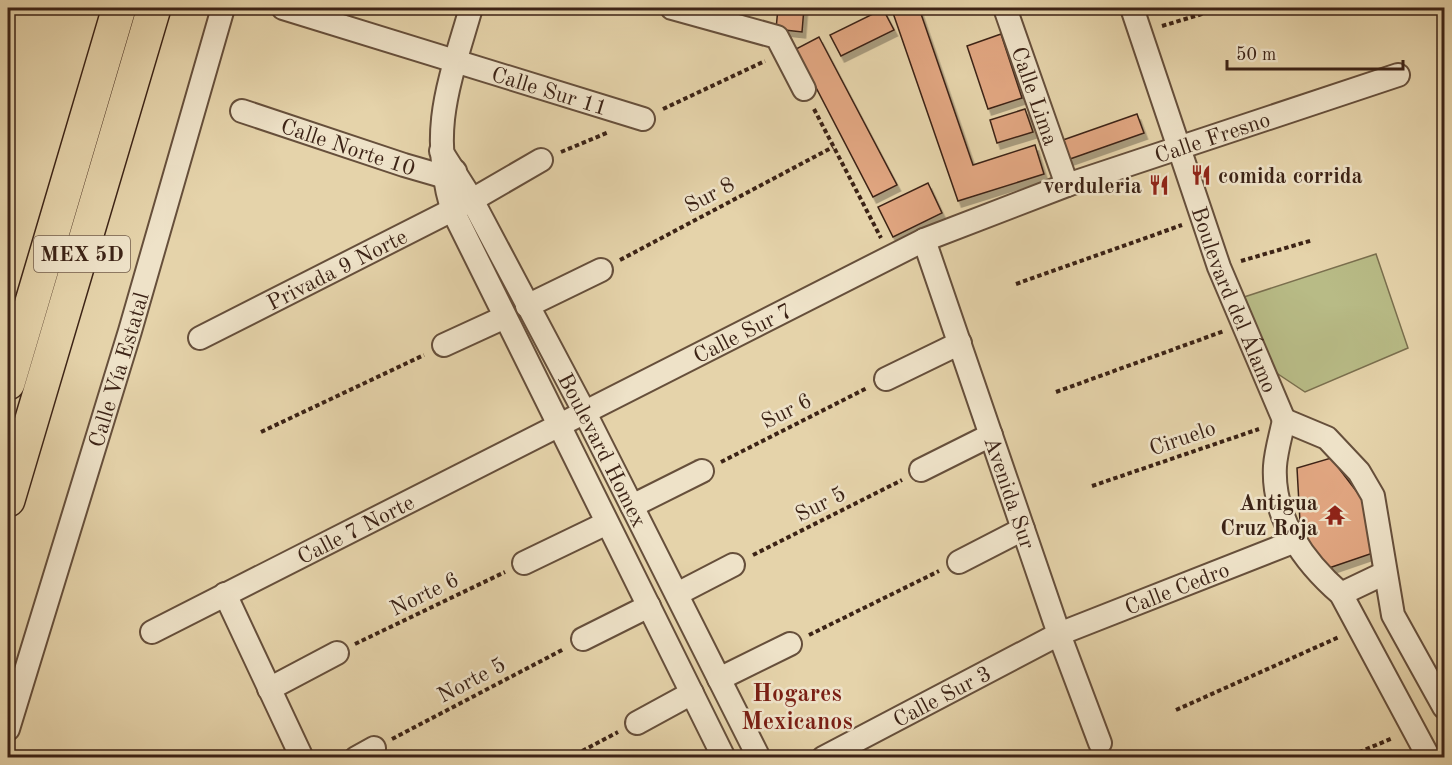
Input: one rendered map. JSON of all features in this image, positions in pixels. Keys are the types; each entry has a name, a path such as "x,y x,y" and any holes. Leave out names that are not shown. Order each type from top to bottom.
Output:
{"highway":[{"name":"MEX 5D","path":"8,383 119,8"},
{"name":"MEX 5D","path":"8,500 154,8"}],"street":[{"name":"Calle Vía Estatal","path":"8,729 130,331 223,8"},
{"name":"Calle Sur 11","path":"283,8 643,119"},
{"name":"Boulevard Homex","path":"471,8 440,123 440,149 505,317 724,758"},
{"path":"672,8 777,37 804,89"},
{"name":"Calle Lima","path":"1005,8 1067,185"},
{"name":"Boulevard del Álamo","path":"1132,8 1219,267 1241,325 1284,420"},
{"name":"Calle Fresno","path":"924,240 1067,185 1398,75"},
{"name":"Calle Norte 10","path":"242,111 449,173"},
{"name":"Privada 9 Norte","path":"200,338 462,205 541,160"},
{"name":"Boulevard Homex","path":"462,205 527,306 585,413 759,758"},
{"name":"Calle Sur 7","path":"559,426 924,240"},
{"name":"Avenida Sur","path":"924,240 1059,634 1100,743"},
{"path":"527,306 601,270"},
{"path":"444,345 505,317"},
{"path":"886,379 960,344"},
{"path":"1413,730 1444,709 1438,680 1393,615 1373,496 1359,472 1327,438 1284,420 1275,467 1281,508 1293,542 1319,575 1341,594 1413,730 1429,758"},
{"name":"Calle 7 Norte","path":"152,632 559,426"},
{"path":"921,470 991,435"},
{"path":"632,506 702,471"},
{"path":"524,563 607,523"},
{"path":"959,562 1023,529"},
{"name":"Calle Cedro","path":"1059,634 1293,542"},
{"path":"677,594 733,565"},
{"path":"1341,594 1385,573"},
{"path":"225,594 302,758"},
{"path":"583,639 649,606"},
{"name":"Calle Sur 3","path":"824,758 1059,634"},
{"path":"720,679 790,644"},
{"path":"269,689 337,653"},
{"path":"1399,703 1438,680"},
{"path":"637,723 692,693"}],"path":[{"path":"1140,33 1222,8"},
{"path":"804,89 890,257"},
{"name":"Sur 8","path":"601,270 833,147"},
{"path":"1016,284 1203,218"},
{"path":"1219,267 1313,240"},
{"path":"1056,392 1241,325"},
{"path":"261,432 444,345"},
{"name":"Sur 6","path":"702,471 886,379"},
{"name":"Ciruelo","path":"1092,486 1284,420"},
{"name":"Sur 5","path":"733,565 921,470"},
{"path":"790,644 959,562"},
{"name":"Norte 6","path":"337,653 524,563"},
{"path":"1176,710 1359,628"},
{"name":"Norte 5","path":"365,753 583,639"},
{"path":"568,758 637,723"},
{"path":"1345,758 1413,730"}],"green space":[{"path":"1376,254 1408,348 1305,392 1278,374 1261,357 1241,298"}],"building":[{"path":"778,8 804,8 802,32 776,29"},
{"path":"919,8 973,165 1035,145 1044,174 958,201 892,10"},
{"path":"883,9 894,30 841,56 830,35"},
{"path":"1001,34 1022,98 988,109 967,46"},
{"path":"819,37 897,185 873,197 796,49"},
{"path":"1025,109 1033,132 997,143 990,120"},
{"path":"1137,114 1144,133 1070,159 1063,140"},
{"path":"928,183 942,213 893,237 878,207"},
{"name":"Antigua Cruz Roja","path":"1331,458 1370,509 1373,553 1323,570 1300,522 1297,468"}],"place":[{"name":"comida corrida","path":"1201,175"},
{"name":"verduleria","path":"1159,185"},
{"name":"Antigua Cruz Roja","path":"1335,515"}],"district":[{"name":"Hogares Mexicanos","path":"797,707"}]}
